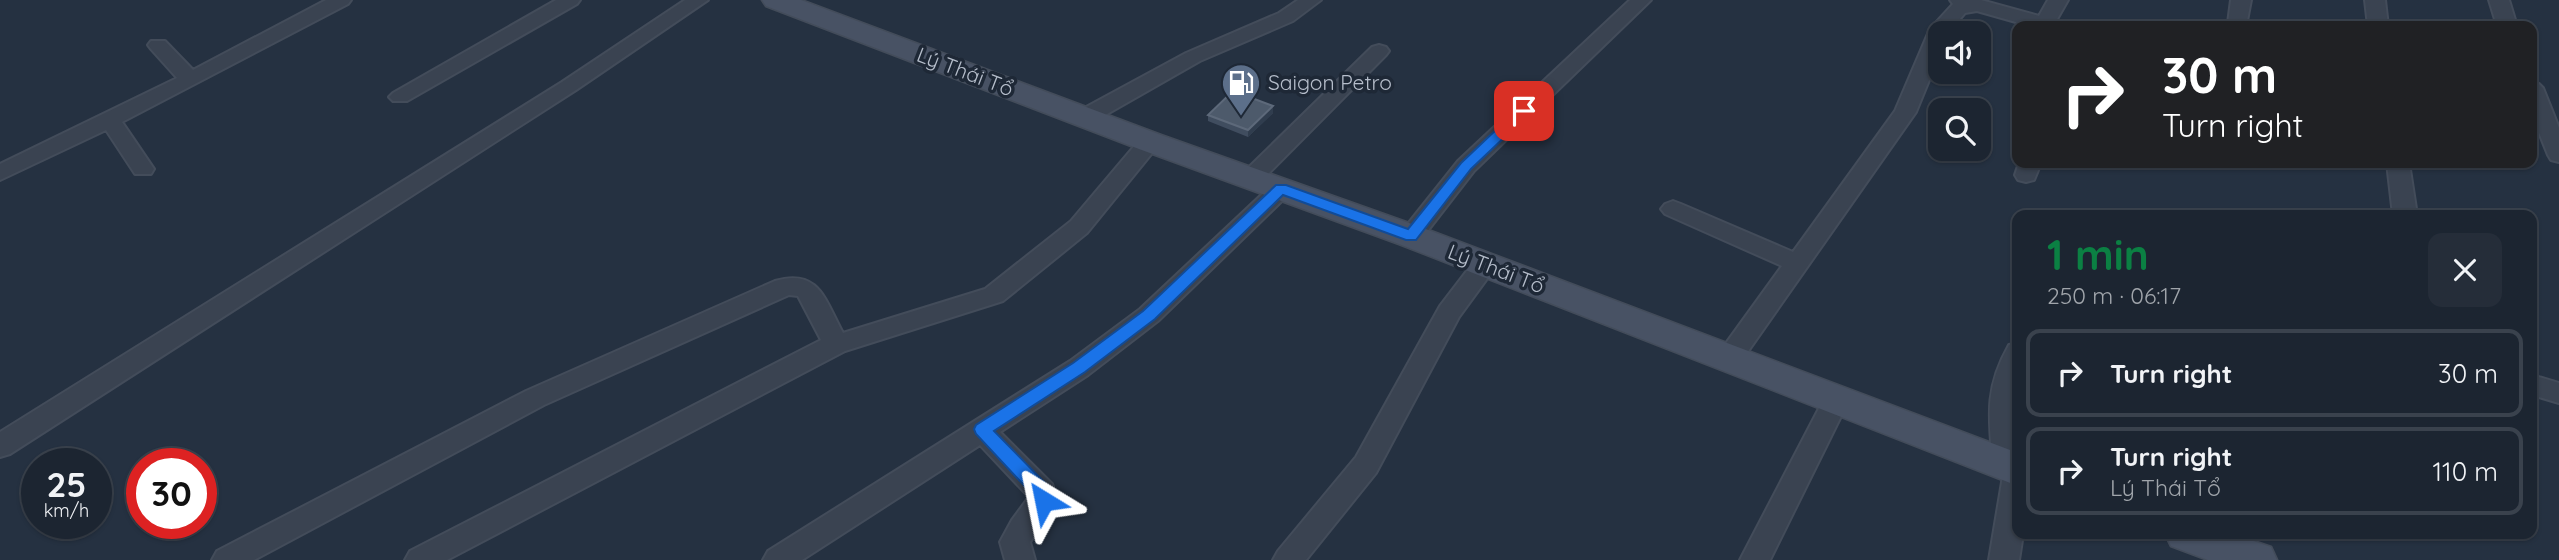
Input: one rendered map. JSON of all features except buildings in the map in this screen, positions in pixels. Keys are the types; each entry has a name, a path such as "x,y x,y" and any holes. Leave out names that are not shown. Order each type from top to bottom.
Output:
{"main road":[{"name":"Lý Thái Tổ","path":"776,0 1150,142 1411,236 2012,468"},
{"path":"2199,539 2256,560"}],"street":[{"path":"0,173 190,80 341,0"},
{"path":"400,97 570,0"},
{"path":"0,446 569,86 698,0"},
{"path":"1085,117 1193,57 1286,17 1311,0"},
{"path":"1411,236 1466,166 1641,0"},
{"path":"2050,21 2058,0"},
{"path":"2238,21 2241,0"},
{"path":"2375,0 2377,21"},
{"path":"2499,0 2505,21"},
{"path":"1728,360 1905,112 1940,29 1966,3 2033,21"},
{"path":"158,45 190,80"},
{"path":"778,560 1079,368 1149,315 1380,51"},
{"path":"2537,100 2559,155"},
{"path":"110,120 143,169"},
{"path":"420,560 836,344 994,295 1079,227 1150,142"},
{"path":"2399,168 2404,210"},
{"path":"1673,209 1797,263"},
{"path":"1288,560 1366,464 1449,313 1485,265"},
{"path":"227,560 535,398 784,287 797,285 807,290 836,344"},
{"path":"2012,364 2006,377 2002,412 2012,463"},
{"path":"2537,386 2559,393"},
{"path":"1755,560 1836,400"},
{"path":"982,429 1042,492 1044,501 1022,528 1015,542 1020,560"},
{"path":"2004,560 2012,478"}],"place":[{"name":"Saigon Petro","path":"1241,117"}],"route":[{"path":"1044,501 1042,492 982,429 1079,368 1149,315 1281,189 1411,236 1466,166 1524,111"}]}
